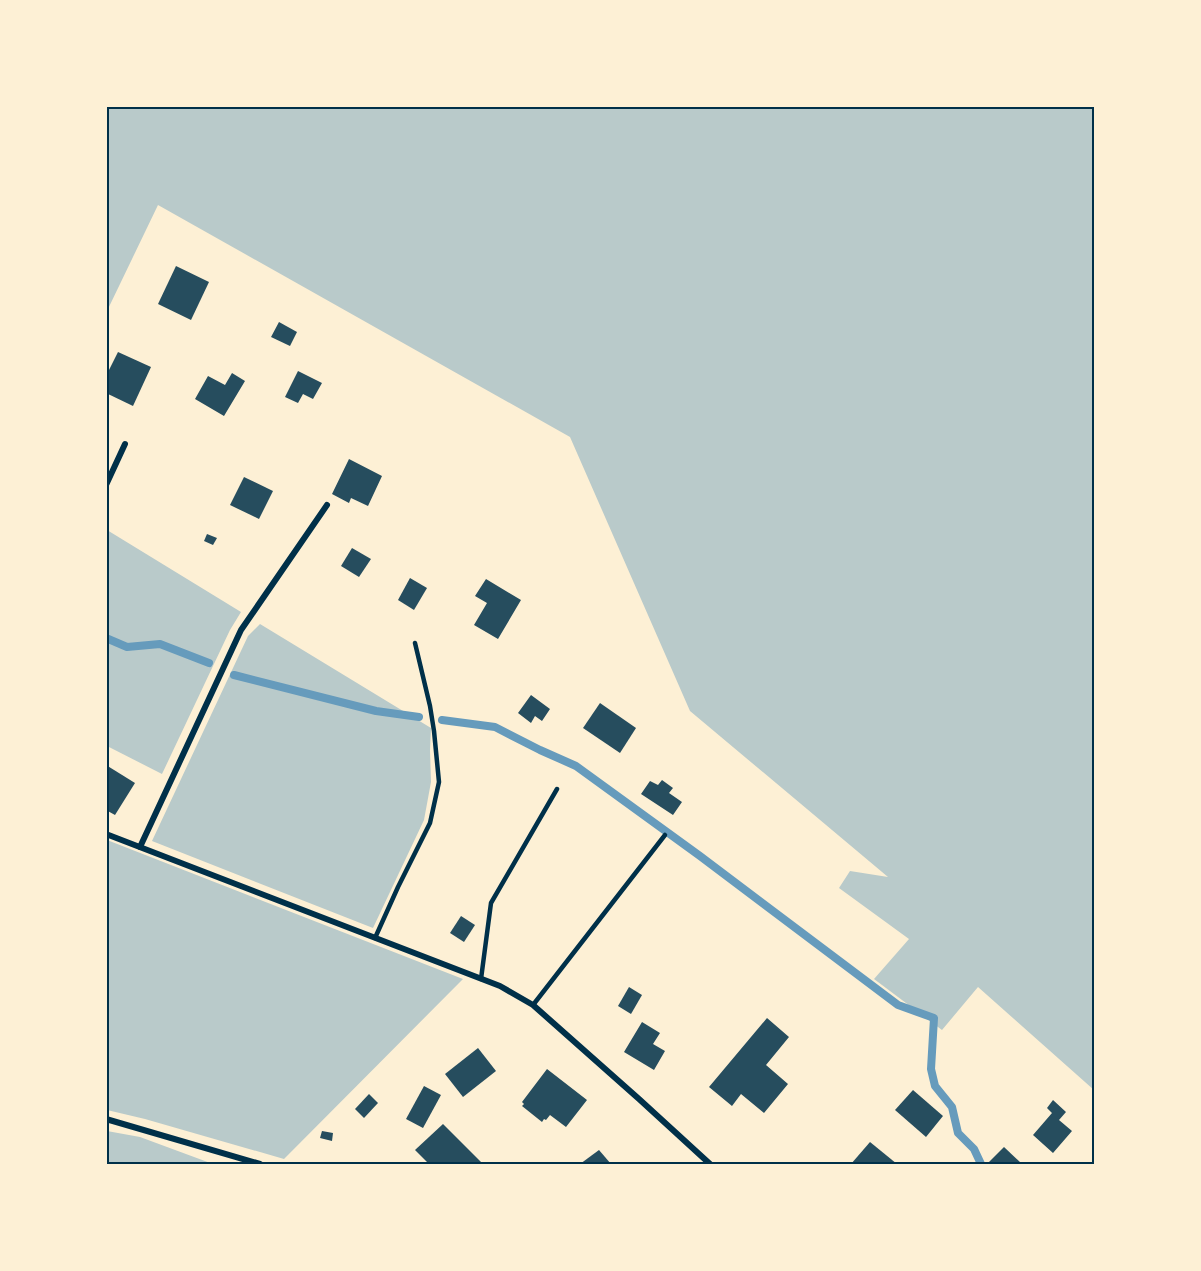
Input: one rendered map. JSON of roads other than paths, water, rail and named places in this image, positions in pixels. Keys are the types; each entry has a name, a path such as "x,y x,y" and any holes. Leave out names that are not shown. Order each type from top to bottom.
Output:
{"street":[{"path":"106,485 125,444"},
{"path":"140,847 241,630 327,505"},
{"path":"106,834 500,986 533,1005 710,1164"},
{"path":"106,1119 260,1164"}],"lane":[{"path":"375,938 430,823 439,783 433,723 415,643"},
{"path":"481,979 491,903 556,789"},
{"path":"533,1005 665,835"}],"waterway":[{"path":"106,638 127,647 160,644 209,663"},
{"path":"234,675 376,711 419,717"},
{"path":"442,720 495,727 576,766 898,1005 934,1018 931,1069 935,1086 952,1107 958,1133 974,1149 981,1164"}]}
